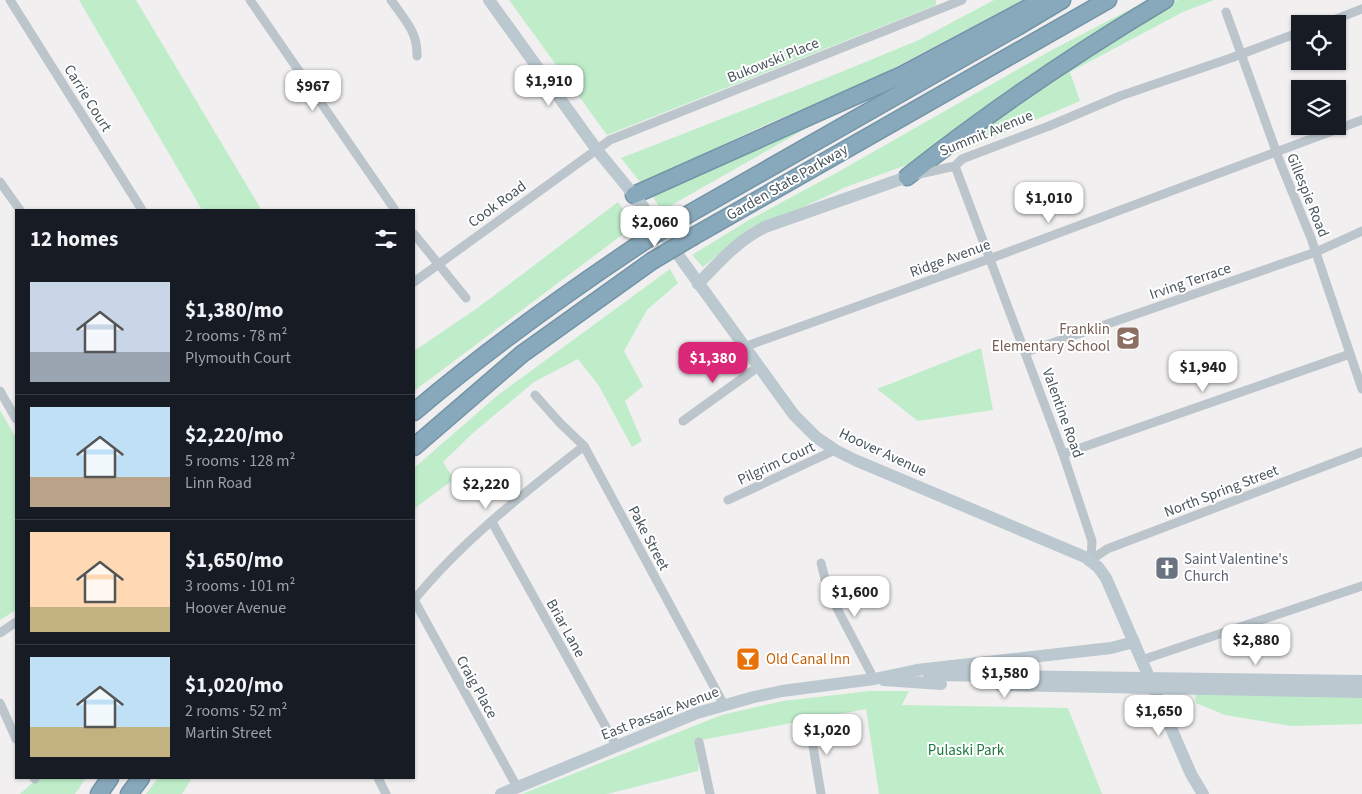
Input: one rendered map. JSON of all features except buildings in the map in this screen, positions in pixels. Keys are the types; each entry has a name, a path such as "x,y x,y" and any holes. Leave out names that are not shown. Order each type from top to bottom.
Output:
{"highway":[{"path":"634,195 902,75 1043,0"},
{"name":"Garden State Parkway","path":"415,411 516,330 640,244 680,219 1062,0"},
{"name":"Garden State Parkway","path":"415,446 522,354 652,261 1108,0"},
{"path":"907,177 960,136 1025,91 1165,0"},
{"path":"99,794 109,779"},
{"path":"129,794 140,779"}],"street":[{"name":"Carrie Court","path":"10,0 141,209"},
{"path":"250,0 394,209"},
{"path":"391,0 414,32 417,56"},
{"name":"Hoover Avenue","path":"489,0 597,150 634,195 758,367 794,415 816,437 835,450 855,460 1091,560 1106,578 1190,774 1203,794"},
{"name":"Bukowski Place","path":"597,150 610,140 628,132 962,0"},
{"path":"1346,15 1362,9"},
{"name":"Gillespie Road","path":"1226,12 1276,152 1316,252 1362,388"},
{"name":"Summit Avenue","path":"698,284 740,242 765,227 907,177 955,166 962,159 1049,126 1120,96 1291,35"},
{"name":"Ridge Avenue","path":"744,348 1362,120"},
{"name":"Cook Road","path":"415,281 597,150"},
{"name":"Valentine Road","path":"955,166 1063,454 1092,541 1091,560"},
{"path":"0,182 19,209"},
{"name":"Irving Terrace","path":"1026,352 1316,252 1362,231"},
{"path":"415,235 466,298"},
{"path":"1063,454 1350,354"},
{"path":"683,421 758,367"},
{"path":"0,391 15,418"},
{"name":"Pake Street","path":"535,395 584,446 724,705"},
{"path":"415,599 434,576 515,500 584,446"},
{"name":"Pilgrim Court","path":"728,500 835,450"},
{"name":"North Spring Street","path":"1091,560 1107,549 1362,452"},
{"name":"Briar Lane","path":"492,522 617,747"},
{"path":"821,563 828,591 874,679 916,675 1362,692"},
{"path":"1142,660 1362,586"},
{"name":"Craig Place","path":"415,602 517,787"},
{"path":"0,633 15,623"},
{"name":"East Passaic Avenue","path":"501,794 698,713 782,691 874,679 917,670 1111,648 1134,642"},
{"path":"1151,683 1362,682"},
{"path":"0,703 15,737"},
{"path":"809,722 821,794"},
{"path":"699,742 710,794"},
{"path":"1190,774 1199,794"},
{"path":"378,779 386,794"}],"green space":[{"path":"79,0 136,0 261,209 201,209"},
{"path":"509,0 936,0 936,5 607,135"},
{"path":"994,0 1023,0 863,84 767,124 641,183 621,158 919,40"},
{"path":"1151,0 1051,64 957,128 912,163 846,187 797,210 751,227 703,267 692,255 749,220 838,172 1050,51"},
{"path":"1178,0 1214,0 1183,12 1070,72 1080,101 947,157 947,153 1133,23"},
{"path":"842,108 661,211 653,196 756,145"},
{"path":"618,202 634,226 415,390 415,350 476,309"},
{"path":"670,269 678,283 647,310 624,351 643,386 625,401 642,441 632,447 599,386 578,359 534,382 473,433 443,462 454,479 415,508 415,467 498,395"},
{"path":"981,348 993,410 918,421 877,389"},
{"path":"0,410 15,436 15,611 0,620"},
{"name":"Pulaski Park","path":"870,691 909,691 902,705 1068,708 1102,794 879,794 866,709 701,740 698,771 607,794 522,794 722,715 783,701"},
{"path":"1195,693 1362,697 1362,724 1292,726 1225,715 1196,703"},
{"path":"37,779 85,779 75,794 20,794"},
{"path":"157,779 191,779 182,794 146,794"}],"place":[{"name":"Franklin Elementary School","path":"1128,338"},
{"name":"Saint Valentine's Church","path":"1167,568"},
{"name":"Old Canal Inn","path":"748,659"}]}
